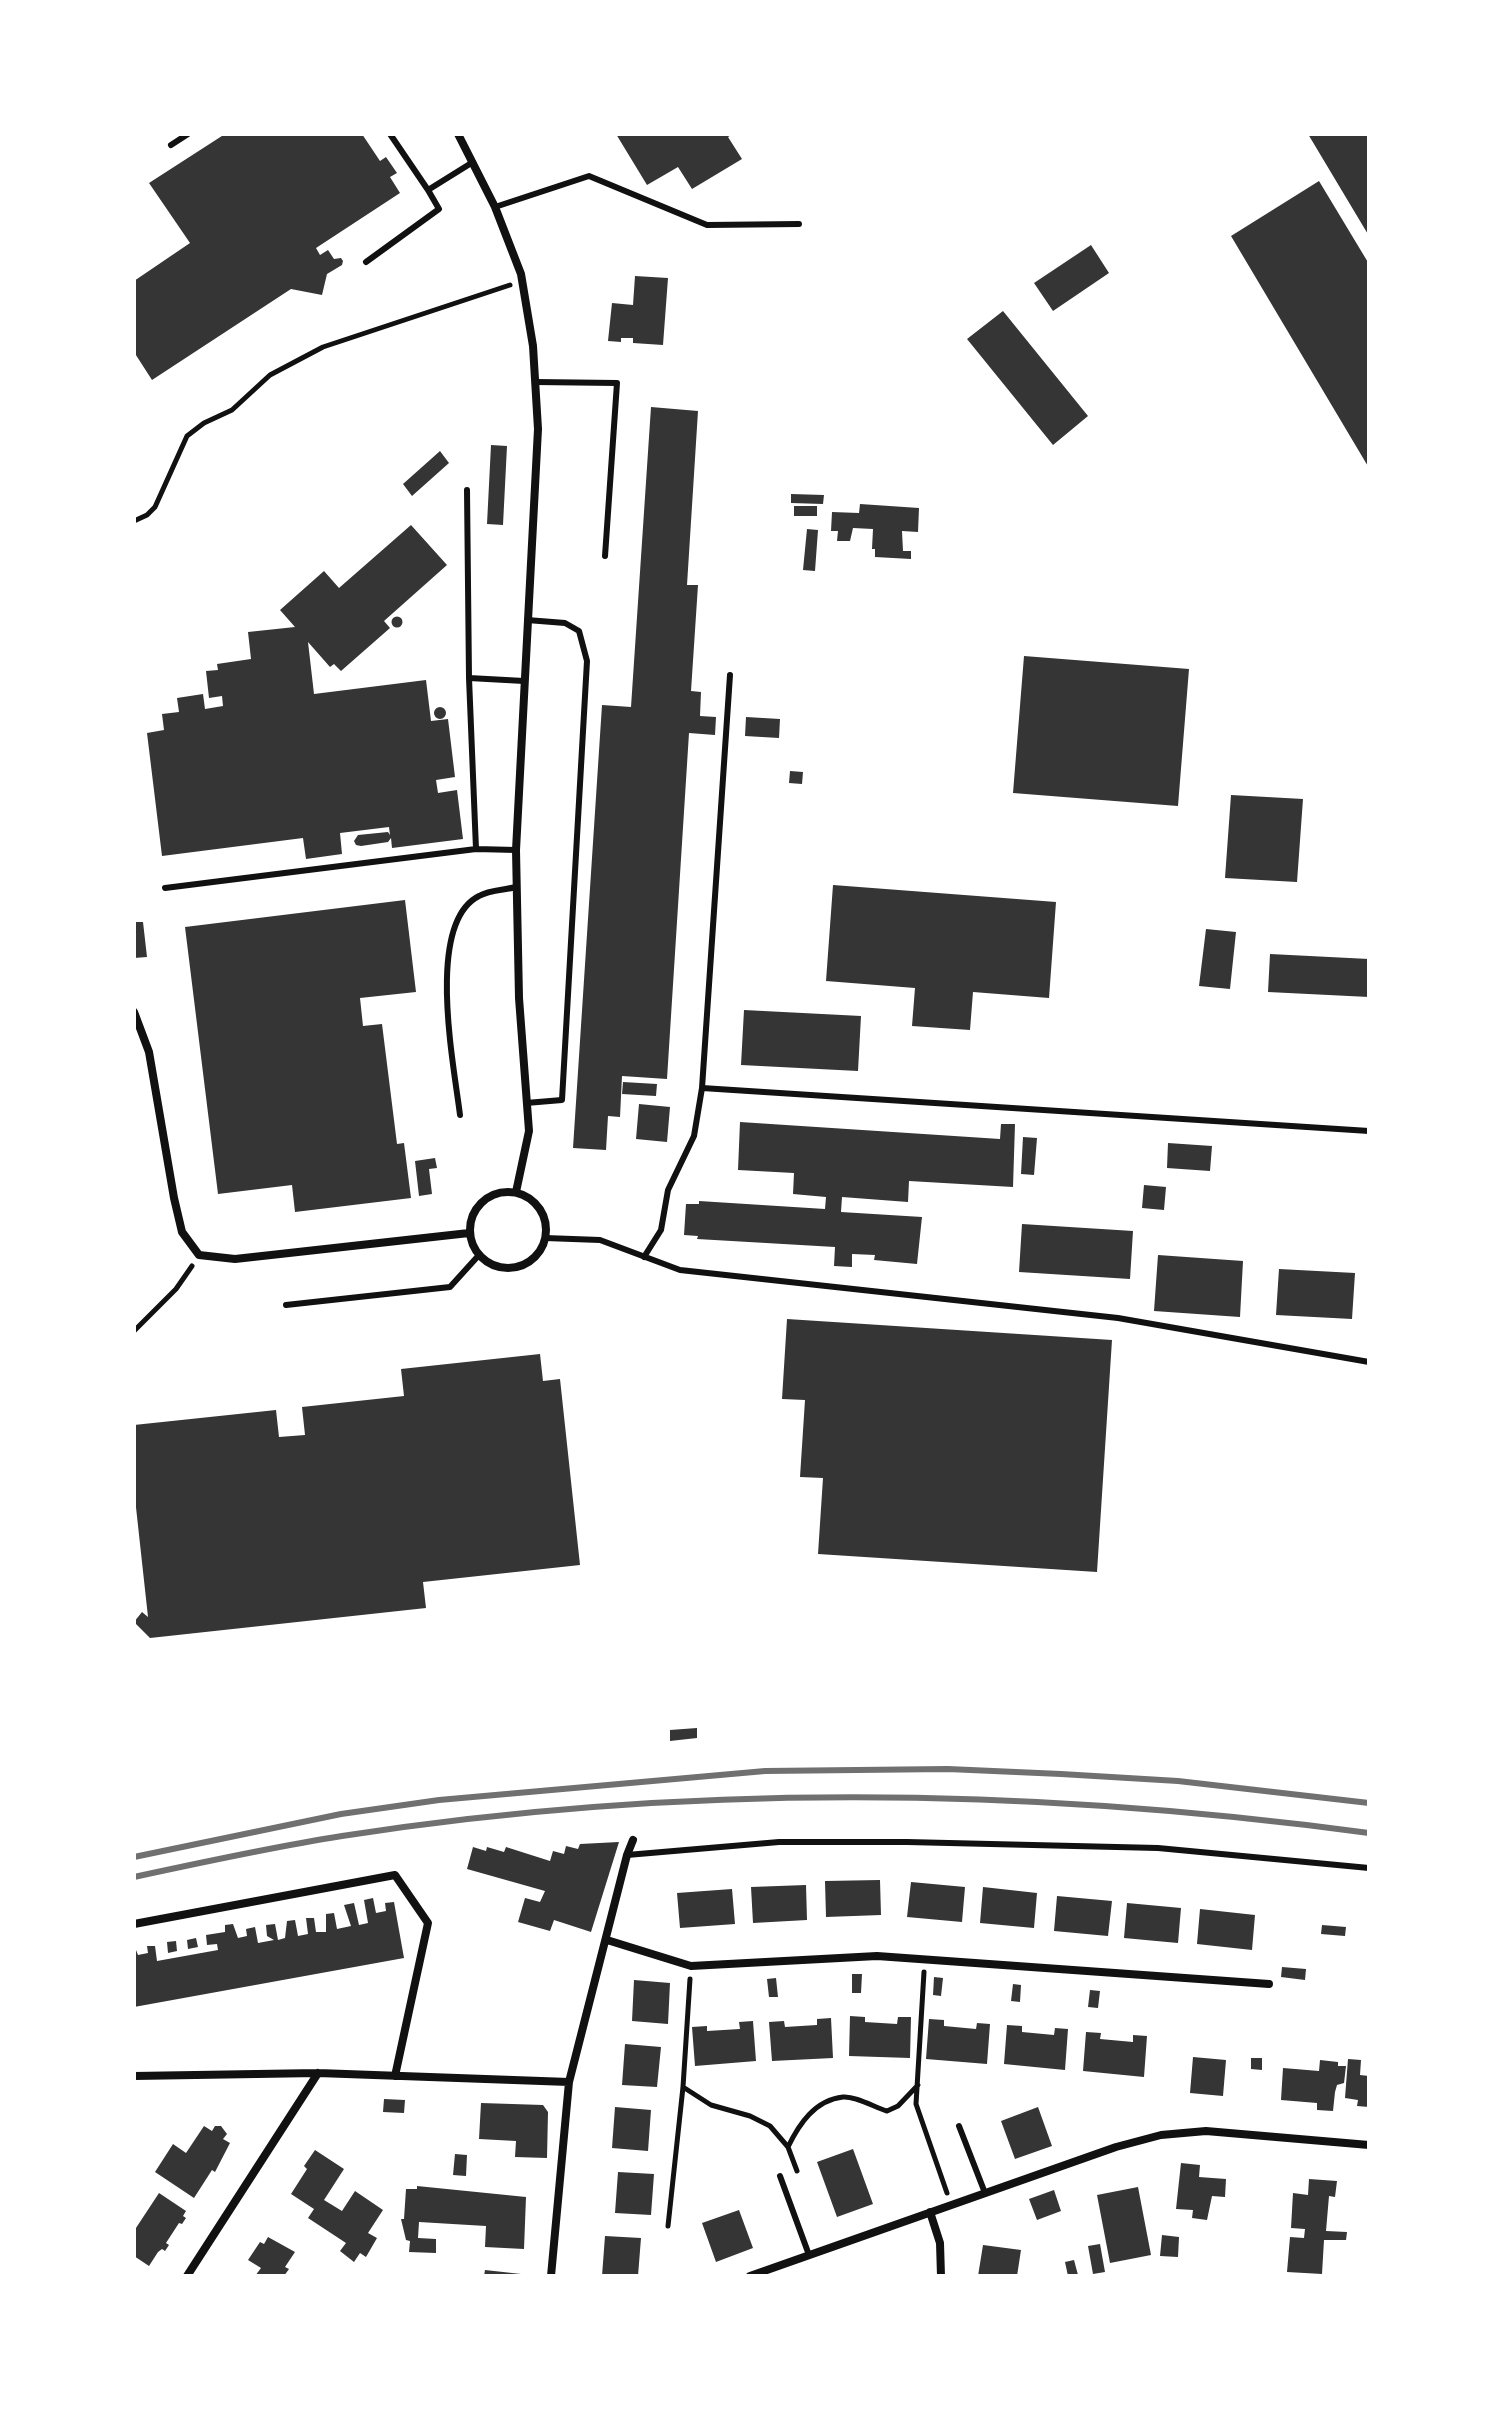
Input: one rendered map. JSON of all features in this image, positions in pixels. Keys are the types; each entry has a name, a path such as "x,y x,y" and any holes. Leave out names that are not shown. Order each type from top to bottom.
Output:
{"street":[{"path":"458,134 495,207 522,280 533,346 538,429 516,850 519,998 529,1131 516,1192"},
{"path":"134,1012 149,1052 182,1232 199,1255 235,1259 469,1233"},
{"path":"516,1192 537,1204 546,1226 545,1238 533,1259 511,1268 488,1263 479,1255 469,1233 470,1221 483,1201 493,1194 516,1192"},
{"path":"551,2276 569,2082 633,1840"},
{"path":"134,1924 395,1875 428,1923 395,2076"},
{"path":"607,1940 691,1966 877,1956 1269,1984"},
{"path":"134,2076 318,2073 569,2082"},
{"path":"187,2276 318,2073"},
{"path":"750,2276 1116,2147 1161,2135 1206,2131 1369,2145"},
{"path":"930,2212 940,2243 941,2276"}],"lane":[{"path":"171,145 188,134"},
{"path":"366,262 439,209 390,134"},
{"path":"428,190 473,162"},
{"path":"495,207 589,176 707,225 799,224"},
{"path":"535,382 617,383 605,556"},
{"path":"467,490 469,678 476,849"},
{"path":"526,1103 562,1100 587,661 579,631 565,623 527,620"},
{"path":"644,1257 661,1230 668,1190 694,1136 702,1088 730,675"},
{"path":"469,678 524,681"},
{"path":"165,888 476,849 516,850"},
{"path":"460,1115 445,982 452,930 465,909 479,896 516,887"},
{"path":"702,1088 1369,1131"},
{"path":"545,1238 600,1240 680,1270 1118,1318 1369,1362"},
{"path":"286,1305 450,1287 479,1255"},
{"path":"627,1855 779,1842 907,1842 1158,1848 1369,1868"},
{"path":"959,2126 985,2193"},
{"path":"780,2176 809,2255"}],"path":[{"path":"134,521 155,507 187,436 204,423 232,410 270,375 323,347 522,280"},
{"path":"134,1331 176,1289 199,1255"},
{"path":"925,1959 916,2104 951,2205"},
{"path":"668,2226 683,2087 691,1966"},
{"path":"788,2147 798,2126 816,2106 845,2097 887,2111 898,2106 918,2085"},
{"path":"683,2087 711,2105 750,2116 770,2126 788,2147 799,2176"}],"building":[{"path":"225,134 362,134 380,161 386,157 397,173 390,177 400,193 316,248 320,255 328,250 334,259 341,258 343,261 342,265 327,274 322,295 291,289 152,380 134,352 134,281 190,243 149,183"},
{"path":"616,134 733,134 728,137 742,159 692,189 678,167 647,185"},
{"path":"1308,134 1369,134 1369,236"},
{"path":"1319,181 1369,264 1369,468 1231,236"},
{"path":"1091,245 1109,273 1053,311 1034,283"},
{"path":"635,276 668,278 663,345 633,343 633,338 621,338 621,342 608,341 612,303 633,305"},
{"path":"1003,311 1088,416 1053,445 967,339"},
{"path":"651,407 698,411 687,585 698,585 691,691 701,692 700,716 716,717 715,735 689,733 667,1079 622,1076 620,1117 608,1116 606,1150 573,1148 602,705 631,707"},
{"path":"491,445 507,446 503,525 487,524"},
{"path":"440,451 449,463 412,496 403,484"},
{"path":"791,494 824,495 823,504 791,503"},
{"path":"860,504 919,508 918,532 902,531 903,551 911,551 911,559 875,557 875,549 872,549 873,529 853,528 850,541 837,541 838,531 831,531 832,512 859,513"},
{"path":"794,506 817,506 817,516 794,516"},
{"path":"411,525 447,565 384,621 390,628 341,671 334,664 330,667 308,642 314,694 426,680 431,721 448,719 455,777 436,780 438,793 457,790 463,839 392,848 391,838 388,842 361,846 354,841 358,835 388,832 390,835 389,827 340,833 342,854 306,859 303,838 162,856 147,733 164,730 162,714 179,712 177,698 203,694 205,709 223,706 222,696 209,698 206,671 218,670 217,664 251,659 248,632 295,627 280,610 324,571 339,588"},
{"path":"807,529 818,530 815,571 803,570"},
{"path":"397,616 403,622 397,628 391,622"},
{"path":"1024,656 1189,669 1178,806 1013,793"},
{"path":"440,707 446,713 440,719 434,713"},
{"path":"746,717 780,719 779,738 745,736"},
{"path":"790,771 803,772 802,784 789,783"},
{"path":"1231,795 1303,799 1297,882 1225,878"},
{"path":"833,885 1056,902 1049,998 973,992 970,1030 912,1026 915,988 826,981"},
{"path":"405,900 416,992 360,998 363,1026 382,1024 397,1144 404,1143 411,1198 295,1212 292,1185 218,1194 185,927"},
{"path":"134,922 143,922 147,957 134,958"},
{"path":"1206,929 1236,932 1230,989 1199,986"},
{"path":"1270,954 1369,959 1369,997 1268,992"},
{"path":"744,1010 861,1016 858,1071 741,1065"},
{"path":"623,1082 657,1084 656,1096 622,1094"},
{"path":"639,1104 670,1107 667,1142 636,1139"},
{"path":"740,1122 1000,1139 1001,1124 1015,1124 1013,1187 909,1181 908,1202 842,1197 841,1212 922,1217 917,1264 874,1260 875,1255 852,1254 852,1267 834,1266 835,1247 697,1239 698,1236 684,1235 686,1204 699,1204 699,1201 825,1209 826,1197 793,1194 794,1173 738,1170"},
{"path":"1023,1137 1037,1138 1034,1175 1021,1174"},
{"path":"1168,1143 1212,1146 1210,1171 1167,1168"},
{"path":"435,1158 437,1168 429,1169 432,1194 419,1196 415,1161"},
{"path":"1144,1185 1166,1187 1164,1210 1142,1208"},
{"path":"1022,1224 1133,1231 1130,1279 1019,1272"},
{"path":"1158,1255 1243,1261 1240,1317 1154,1311"},
{"path":"1279,1269 1355,1273 1352,1319 1276,1315"},
{"path":"787,1319 1112,1340 1097,1572 818,1554 823,1478 800,1477 805,1400 782,1399"},
{"path":"540,1354 543,1381 560,1379 580,1565 423,1582 426,1608 150,1638 134,1622 142,1612 148,1617 134,1489 134,1425 276,1410 279,1437 305,1435 302,1407 404,1396 401,1369"},
{"path":"697,1728 697,1738 670,1741 670,1730"},
{"path":"619,1842 591,1932 554,1920 550,1931 518,1922 525,1898 540,1902 545,1891 467,1869 473,1847 504,1852 506,1847 550,1861 553,1851 564,1854 566,1846 578,1849 580,1844"},
{"path":"880,1880 881,1915 826,1917 825,1881"},
{"path":"911,1882 965,1887 962,1922 907,1917"},
{"path":"806,1885 807,1920 753,1923 751,1887"},
{"path":"983,1887 1037,1893 1034,1928 980,1923"},
{"path":"732,1889 735,1924 680,1928 677,1893"},
{"path":"1057,1896 1112,1901 1108,1936 1054,1931"},
{"path":"373,1898 376,1913 386,1911 385,1903 394,1902 404,1958 134,2007 134,1945 138,1955 148,1953 147,1946 155,1946 157,1961 218,1950 217,1944 207,1945 206,1935 225,1932 225,1925 233,1924 238,1938 247,1936 246,1929 255,1927 258,1943 274,1940 267,1936 266,1925 275,1924 278,1940 285,1938 287,1921 295,1920 298,1936 308,1934 306,1918 314,1918 316,1932 326,1932 326,1914 334,1913 337,1929 351,1926 344,1905 354,1903 359,1925 368,1923 364,1900"},
{"path":"1127,1903 1181,1908 1178,1943 1124,1938"},
{"path":"1200,1909 1255,1915 1252,1950 1197,1944"},
{"path":"1322,1925 1346,1927 1345,1936 1321,1934"},
{"path":"196,1938 198,1947 188,1949 187,1940"},
{"path":"176,1941 177,1951 168,1953 167,1942"},
{"path":"1282,1967 1306,1969 1305,1980 1281,1977"},
{"path":"852,1974 862,1974 861,1993 852,1993"},
{"path":"934,1977 943,1978 941,1996 933,1995"},
{"path":"776,1978 778,1997 769,1997 767,1979"},
{"path":"634,1980 670,1983 668,2024 632,2021"},
{"path":"1013,1984 1021,1985 1020,2002 1011,2001"},
{"path":"1090,1990 1100,1991 1098,2008 1088,2007"},
{"path":"850,2016 865,2017 865,2022 897,2024 898,2017 911,2017 910,2058 849,2056"},
{"path":"831,2018 833,2058 772,2061 769,2022 784,2021 785,2027 817,2025 817,2019"},
{"path":"929,2019 944,2020 944,2026 976,2029 977,2023 990,2024 987,2064 926,2059"},
{"path":"753,2021 756,2061 695,2066 692,2027 707,2026 707,2031 740,2029 739,2022"},
{"path":"1007,2025 1022,2026 1022,2032 1054,2035 1055,2028 1068,2029 1065,2070 1004,2064"},
{"path":"1086,2032 1101,2033 1100,2039 1133,2042 1133,2035 1147,2036 1144,2077 1083,2071"},
{"path":"625,2044 661,2047 657,2087 622,2085"},
{"path":"1193,2057 1226,2060 1223,2096 1190,2093"},
{"path":"1251,2058 1262,2058 1262,2070 1251,2069"},
{"path":"1348,2059 1361,2060 1360,2075 1369,2076 1369,2107 1357,2106 1358,2100 1345,2098"},
{"path":"1320,2060 1346,2066 1344,2083 1337,2085 1333,2111 1317,2110 1317,2103 1281,2100 1283,2068 1319,2071"},
{"path":"384,2099 405,2100 404,2113 383,2112"},
{"path":"481,2103 543,2105 548,2112 547,2158 515,2157 516,2141 479,2139"},
{"path":"615,2107 651,2110 648,2151 612,2148"},
{"path":"1038,2107 1052,2146 1015,2159 1001,2121"},
{"path":"204,2126 212,2131 215,2126 221,2126 227,2134 223,2139 230,2143 215,2172 212,2170 194,2198 155,2172 173,2144 186,2153"},
{"path":"853,2149 873,2204 837,2217 817,2162"},
{"path":"315,2150 344,2169 324,2200 342,2211 355,2191 383,2210 368,2233 377,2238 366,2257 360,2253 354,2262 340,2251 346,2243 308,2218 314,2209 291,2194"},
{"path":"455,2154 467,2155 466,2176 453,2175"},
{"path":"1181,2163 1200,2165 1199,2177 1226,2179 1225,2197 1212,2196 1207,2220 1192,2218 1193,2210 1176,2209"},
{"path":"618,2172 654,2174 651,2215 615,2213"},
{"path":"1309,2179 1337,2181 1335,2197 1329,2196 1326,2231 1347,2232 1346,2240 1324,2240 1322,2274 1287,2272 1290,2237 1304,2238 1305,2229 1291,2228 1293,2193 1308,2195"},
{"path":"417,2186 526,2197 524,2249 485,2247 486,2226 419,2222 418,2238 436,2239 436,2253 409,2252 410,2241 406,2240 401,2219 404,2219 406,2189 417,2189"},
{"path":"1138,2187 1151,2255 1110,2263 1097,2195"},
{"path":"1054,2190 1061,2211 1037,2220 1029,2199"},
{"path":"159,2193 186,2211 183,2216 186,2218 166,2243 169,2245 165,2251 162,2249 158,2252 149,2266 134,2256 134,2231"},
{"path":"739,2210 753,2248 716,2262 702,2223"},
{"path":"1162,2235 1179,2237 1178,2257 1160,2256"},
{"path":"605,2236 641,2238 638,2276 602,2276"},
{"path":"268,2237 295,2252 285,2267 289,2269 284,2276 255,2276 261,2268 248,2260 260,2242 264,2244"},
{"path":"1100,2244 1105,2272 1093,2274 1088,2246"},
{"path":"983,2245 1021,2250 1017,2276 978,2276"},
{"path":"1074,2260 1078,2275 1068,2276 1065,2262"},
{"path":"485,2270 521,2274 521,2276 484,2276"}],"railway":[{"path":"134,1857 341,1814 439,1800 765,1771 948,1769 1061,1774 1178,1781 1369,1803"},
{"path":"134,1877 316,1840 470,1819 598,1807 727,1800 856,1797 984,1800 1113,1807 1369,1833"}]}
